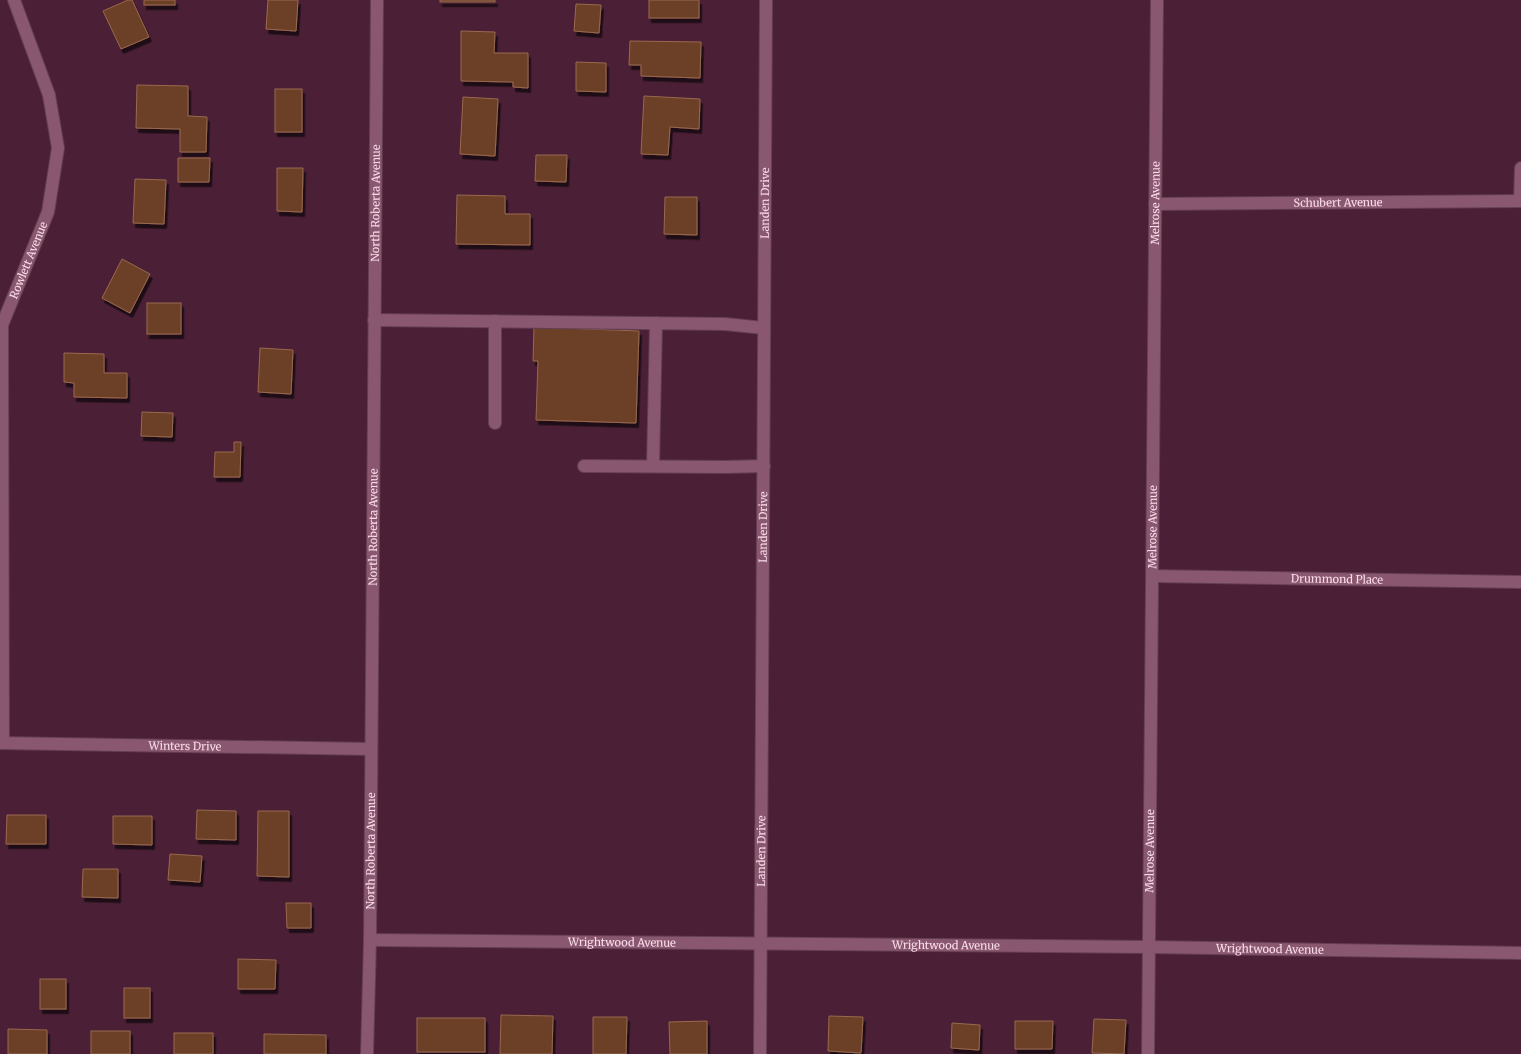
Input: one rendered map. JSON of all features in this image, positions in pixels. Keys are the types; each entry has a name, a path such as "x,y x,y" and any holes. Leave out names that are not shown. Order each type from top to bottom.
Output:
{"street":[{"name":"Rowlett Avenue","path":"2,743 2,325 48,212 58,148 49,95 14,0"},
{"name":"North Roberta Avenue","path":"367,1054 370,940 377,0"},
{"name":"Landen Drive","path":"760,1054 766,0"},
{"name":"Melrose Avenue","path":"1148,1054 1157,0"},
{"path":"1521,168 1521,201"},
{"name":"Schubert Avenue","path":"1156,204 1521,201"},
{"path":"374,320 725,324 764,328"},
{"path":"495,321 495,423"},
{"path":"653,466 656,323"},
{"path":"584,466 764,466"},
{"name":"Drummond Place","path":"1152,576 1521,582"},
{"name":"Winters Drive","path":"2,743 371,749"},
{"name":"Wrightwood Avenue","path":"370,940 1149,947 1521,953"}],"building":[{"path":"128,0 132,0 149,37 121,49 103,11"},
{"path":"144,0 175,0 175,5 144,5"},
{"path":"268,0 298,0 296,31 266,29"},
{"path":"440,0 495,0 495,2 440,2"},
{"path":"649,0 699,0 699,18 649,18"},
{"path":"576,4 601,5 599,33 574,31"},
{"path":"461,31 495,32 494,53 528,53 528,88 513,87 513,82 461,81"},
{"path":"630,41 701,42 700,78 641,76 641,65 629,65"},
{"path":"576,62 606,63 606,92 576,91"},
{"path":"137,85 188,86 188,116 207,117 206,152 180,152 180,129 136,128"},
{"path":"275,89 302,89 302,132 275,132"},
{"path":"644,96 700,99 699,129 670,127 668,155 641,154"},
{"path":"463,97 498,99 495,156 460,154"},
{"path":"536,155 567,155 566,182 535,181"},
{"path":"178,158 210,158 209,182 178,182"},
{"path":"277,168 303,168 302,212 277,211"},
{"path":"135,179 166,180 164,224 133,223"},
{"path":"457,195 505,196 505,214 530,214 530,245 456,244"},
{"path":"665,197 697,197 697,235 664,234"},
{"path":"122,259 150,274 130,313 102,298"},
{"path":"147,303 181,303 181,334 147,334"},
{"path":"534,327 639,331 636,423 536,420 538,361 533,361"},
{"path":"260,348 293,350 291,394 258,392"},
{"path":"64,353 104,354 104,373 127,373 127,398 74,397 74,383 64,382"},
{"path":"142,412 173,413 172,437 141,436"},
{"path":"234,442 241,442 240,477 214,477 215,452 234,452"},
{"path":"197,810 236,811 236,840 196,839"},
{"path":"258,811 289,811 289,877 257,876"},
{"path":"7,815 46,815 46,844 6,844"},
{"path":"113,816 152,816 152,845 113,844"},
{"path":"170,854 202,856 200,882 168,880"},
{"path":"83,869 118,869 118,898 82,897"},
{"path":"286,903 311,903 311,928 287,928"},
{"path":"238,959 276,960 275,989 238,989"},
{"path":"40,979 66,979 66,1009 40,1009"},
{"path":"124,988 150,988 150,1018 124,1018"},
{"path":"501,1015 553,1016 552,1054 500,1054"},
{"path":"829,1016 863,1017 861,1053 828,1051"},
{"path":"593,1017 627,1017 626,1054 593,1054"},
{"path":"417,1018 485,1018 485,1052 417,1052"},
{"path":"1094,1019 1126,1020 1124,1054 1092,1053"},
{"path":"707,1021 707,1054 670,1054 669,1022"},
{"path":"1015,1021 1053,1021 1052,1049 1015,1049"},
{"path":"952,1023 980,1025 979,1050 951,1048"},
{"path":"8,1029 47,1030 47,1054 8,1054"},
{"path":"91,1031 130,1031 130,1054 91,1054"},
{"path":"174,1033 213,1033 213,1054 174,1054"},
{"path":"264,1034 326,1035 326,1054 264,1054"}]}
